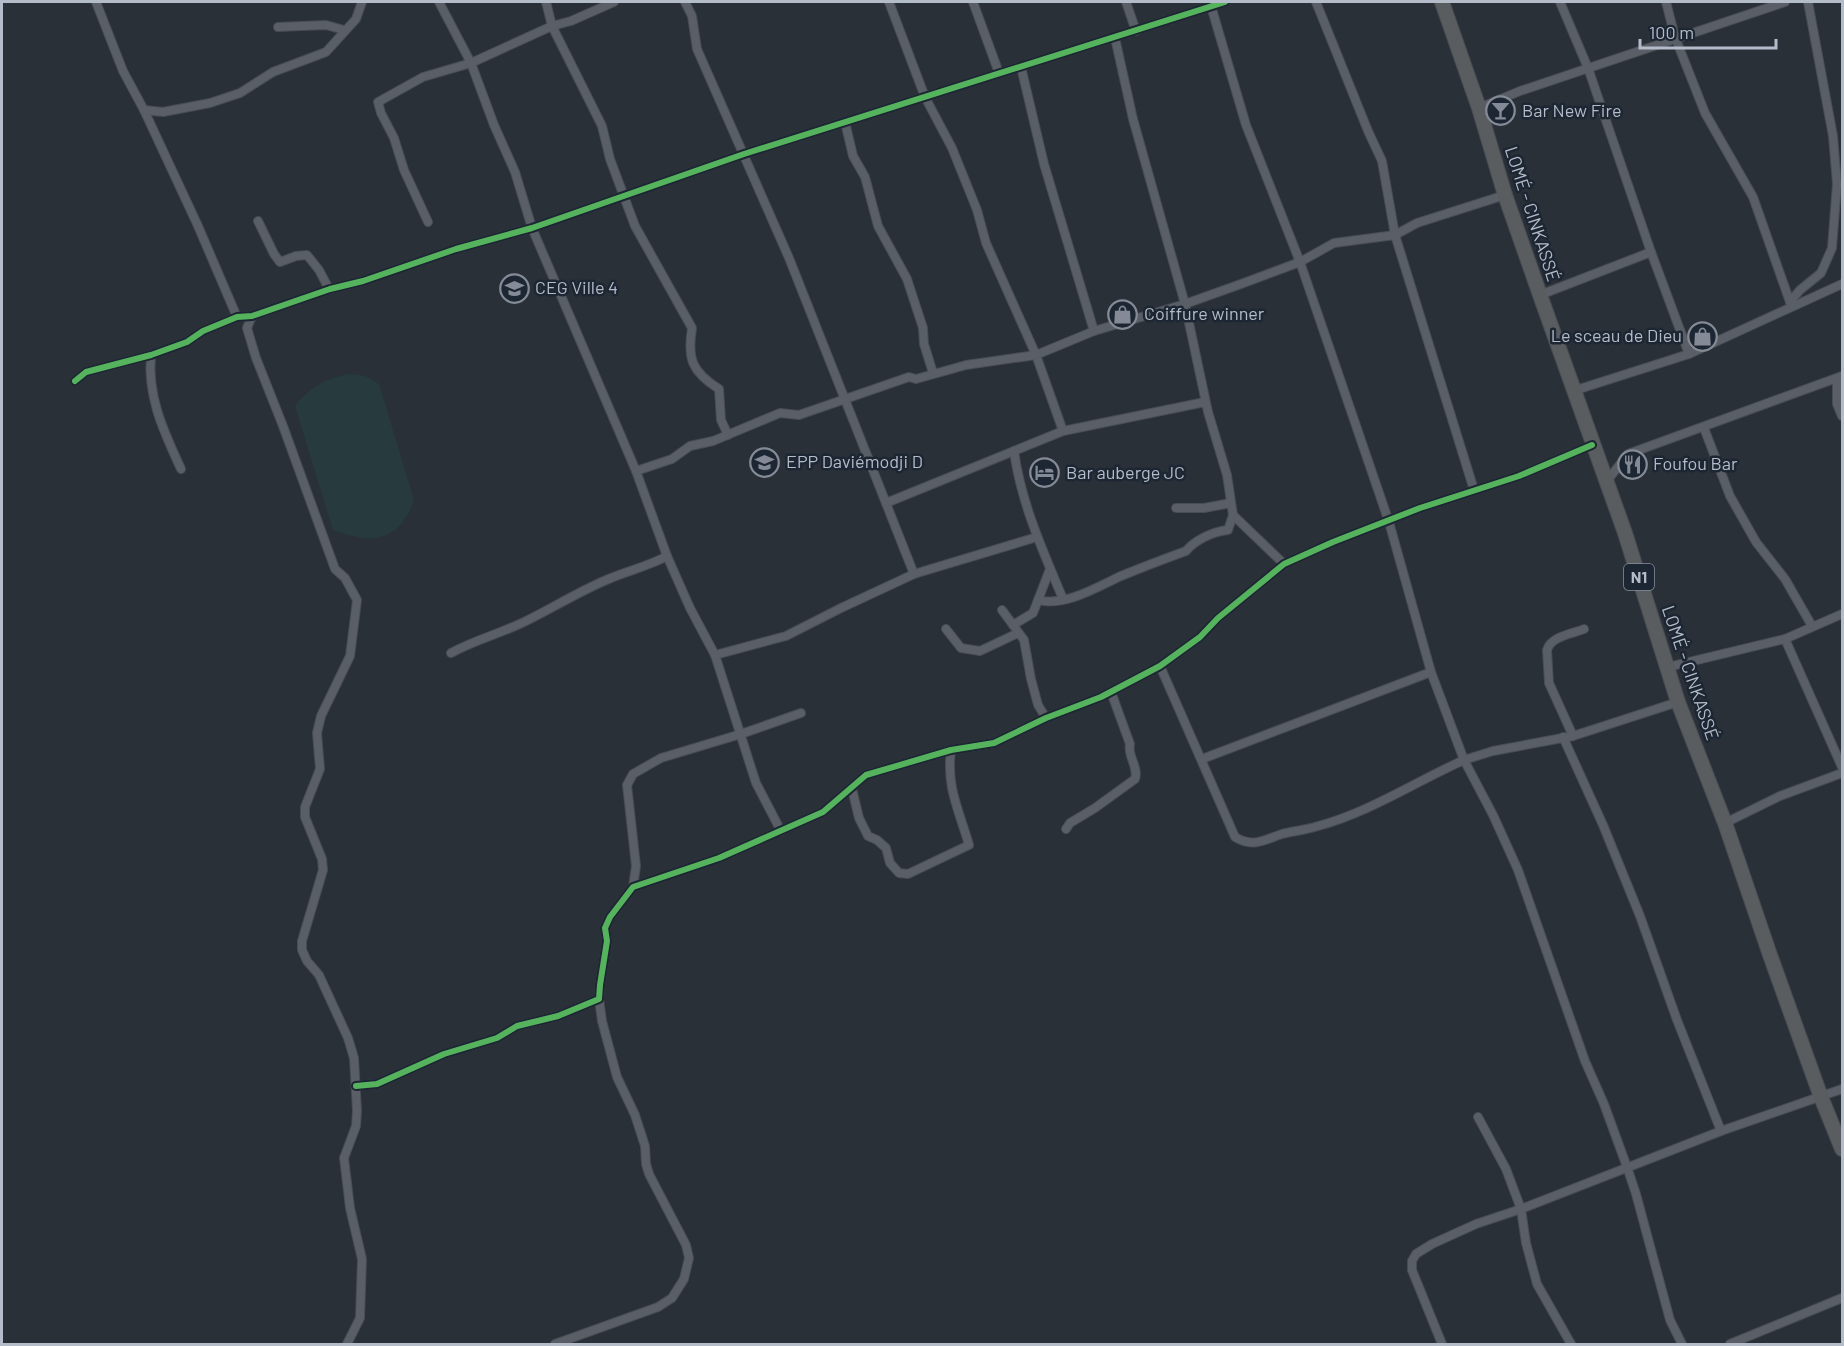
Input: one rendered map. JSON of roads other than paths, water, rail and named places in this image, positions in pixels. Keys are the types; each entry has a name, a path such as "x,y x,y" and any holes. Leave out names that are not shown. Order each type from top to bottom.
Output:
{"highway":[{"name":"LOMÉ - CINKASSÉ","path":"1442,2 1479,108 1505,195 1625,533 1678,702 1725,823 1821,1097 1842,1149"}],"street":[{"path":"96,2 123,71 144,110 198,226 237,317"},
{"path":"144,110 163,112 210,103 240,93 273,72 326,52 356,19 362,2"},
{"path":"439,2 471,63 494,125 515,172 532,228 636,471 667,556 690,608 715,655 756,783 781,831"},
{"path":"546,2 552,26 602,126 610,159 635,226 692,328 689,343 690,358 704,380 719,389 721,420 728,435"},
{"path":"428,222 404,170 394,138 378,102 423,77 471,63 552,26 571,21 614,2"},
{"path":"685,2 692,16 698,49 846,399 914,574"},
{"path":"889,2 925,97 952,148 977,210 986,243 1036,355 1063,431"},
{"path":"973,2 999,74"},
{"path":"1126,2 1136,31"},
{"path":"75,381 86,372 151,355 187,342 203,331 237,317 252,316 456,249 532,228 744,154 1225,2"},
{"path":"1316,2 1382,161 1395,235 1474,490"},
{"path":"1560,2 1588,68 1651,252 1689,354"},
{"path":"1666,2 1675,37 1705,113 1753,196 1791,305"},
{"path":"1479,108 1520,91 1675,37 1785,2"},
{"path":"1791,305 1800,290 1821,273 1832,248 1836,184 1833,136 1808,2"},
{"path":"1211,6 1246,125 1300,262 1388,520 1431,672 1464,760 1518,870 1585,1061 1604,1104 1627,1167 1670,1320 1682,1344"},
{"path":"278,27 309,24 344,30"},
{"path":"1038,600 1048,603 1094,589 1186,551 1193,543 1221,530 1228,530 1233,515 1227,475 1205,402 1185,304 1133,118 1115,38"},
{"path":"1021,66 1044,164 1094,331"},
{"path":"845,122 853,156 865,177 878,226 906,279 923,328 924,344 933,373"},
{"path":"1833,136 1842,135"},
{"path":"636,471 672,459 690,446 713,441 780,413 799,415 909,376 916,379 966,364 1036,355 1094,331 1185,304 1300,262 1334,243 1395,235 1417,224 1505,195"},
{"path":"258,221 280,262 307,255 319,270 329,289"},
{"path":"1540,295 1651,252"},
{"path":"1573,391 1689,354 1791,305 1842,284"},
{"path":"252,316 247,328 256,358 335,568 345,578 357,600 350,656 321,716 318,733 320,769 305,807 305,817 322,859 323,870 302,941 302,950 307,961 319,975 348,1038 354,1058 356,1126 344,1158 350,1208 362,1259 360,1318 347,1344"},
{"path":"151,355 149,377 156,409 181,470"},
{"path":"1606,482 1629,454 1840,377 1837,404 1842,416"},
{"path":"886,503 1063,431 1205,402"},
{"path":"1704,428 1730,496 1756,542 1785,579 1812,626"},
{"path":"633,887 719,858 823,812 866,775 951,750 994,743 1046,718 1111,692 1160,666 1200,637 1218,618 1284,564 1388,520 1519,476 1592,445"},
{"path":"1014,452 1018,483 1037,537 1063,599"},
{"path":"1176,508 1204,508 1232,503"},
{"path":"1233,515 1284,564"},
{"path":"715,655 786,636 914,574 1037,537"},
{"path":"451,653 474,640 502,632 610,578 653,564 667,556"},
{"path":"1012,625 1033,613 1050,569"},
{"path":"1002,610 1024,640 1038,705 1046,718"},
{"path":"1668,667 1785,639 1842,614"},
{"path":"946,629 961,648 980,651 1018,633"},
{"path":"1573,736 1549,683 1546,650 1548,645 1557,638 1584,629"},
{"path":"1785,639 1842,767"},
{"path":"1160,666 1235,837 1245,843 1260,842 1319,826 1368,807 1464,760 1493,751 1573,736 1678,702"},
{"path":"1202,759 1431,672"},
{"path":"1066,829 1070,823 1095,808 1135,779 1137,775 1129,750 1130,744 1111,692"},
{"path":"555,1344 658,1307 672,1298 684,1279 689,1258 680,1232 649,1174 645,1146 635,1115 617,1077 602,1021 599,999 607,941 605,928 610,917 633,887 636,866 627,785 633,774 661,758 741,734 801,712"},
{"path":"1563,737 1603,825 1640,916 1677,1020 1721,1131"},
{"path":"852,789 859,818 868,836 886,848 890,863 899,873 908,874 969,845 952,792 948,769 951,750"},
{"path":"1725,823 1780,796 1842,773"},
{"path":"356,1086 377,1084 444,1054 497,1038 517,1026 558,1016 599,999"},
{"path":"1442,1344 1412,1270 1412,1261 1416,1254 1476,1224 1521,1209 1721,1131 1842,1089"},
{"path":"1478,1117 1506,1169 1521,1209 1534,1275 1571,1344"},
{"path":"1730,1344 1842,1298"}],"place":[{"name":"Bar New Fire","path":"1501,111"},
{"name":"CEG Ville 4","path":"514,288"},
{"name":"Coiffure winner","path":"1123,314"},
{"name":"Le sceau de Dieu","path":"1703,336"},
{"name":"EPP Daviémodji D","path":"765,462"},
{"name":"Foufou Bar","path":"1632,464"},
{"name":"Bar auberge JC","path":"1045,473"}]}
